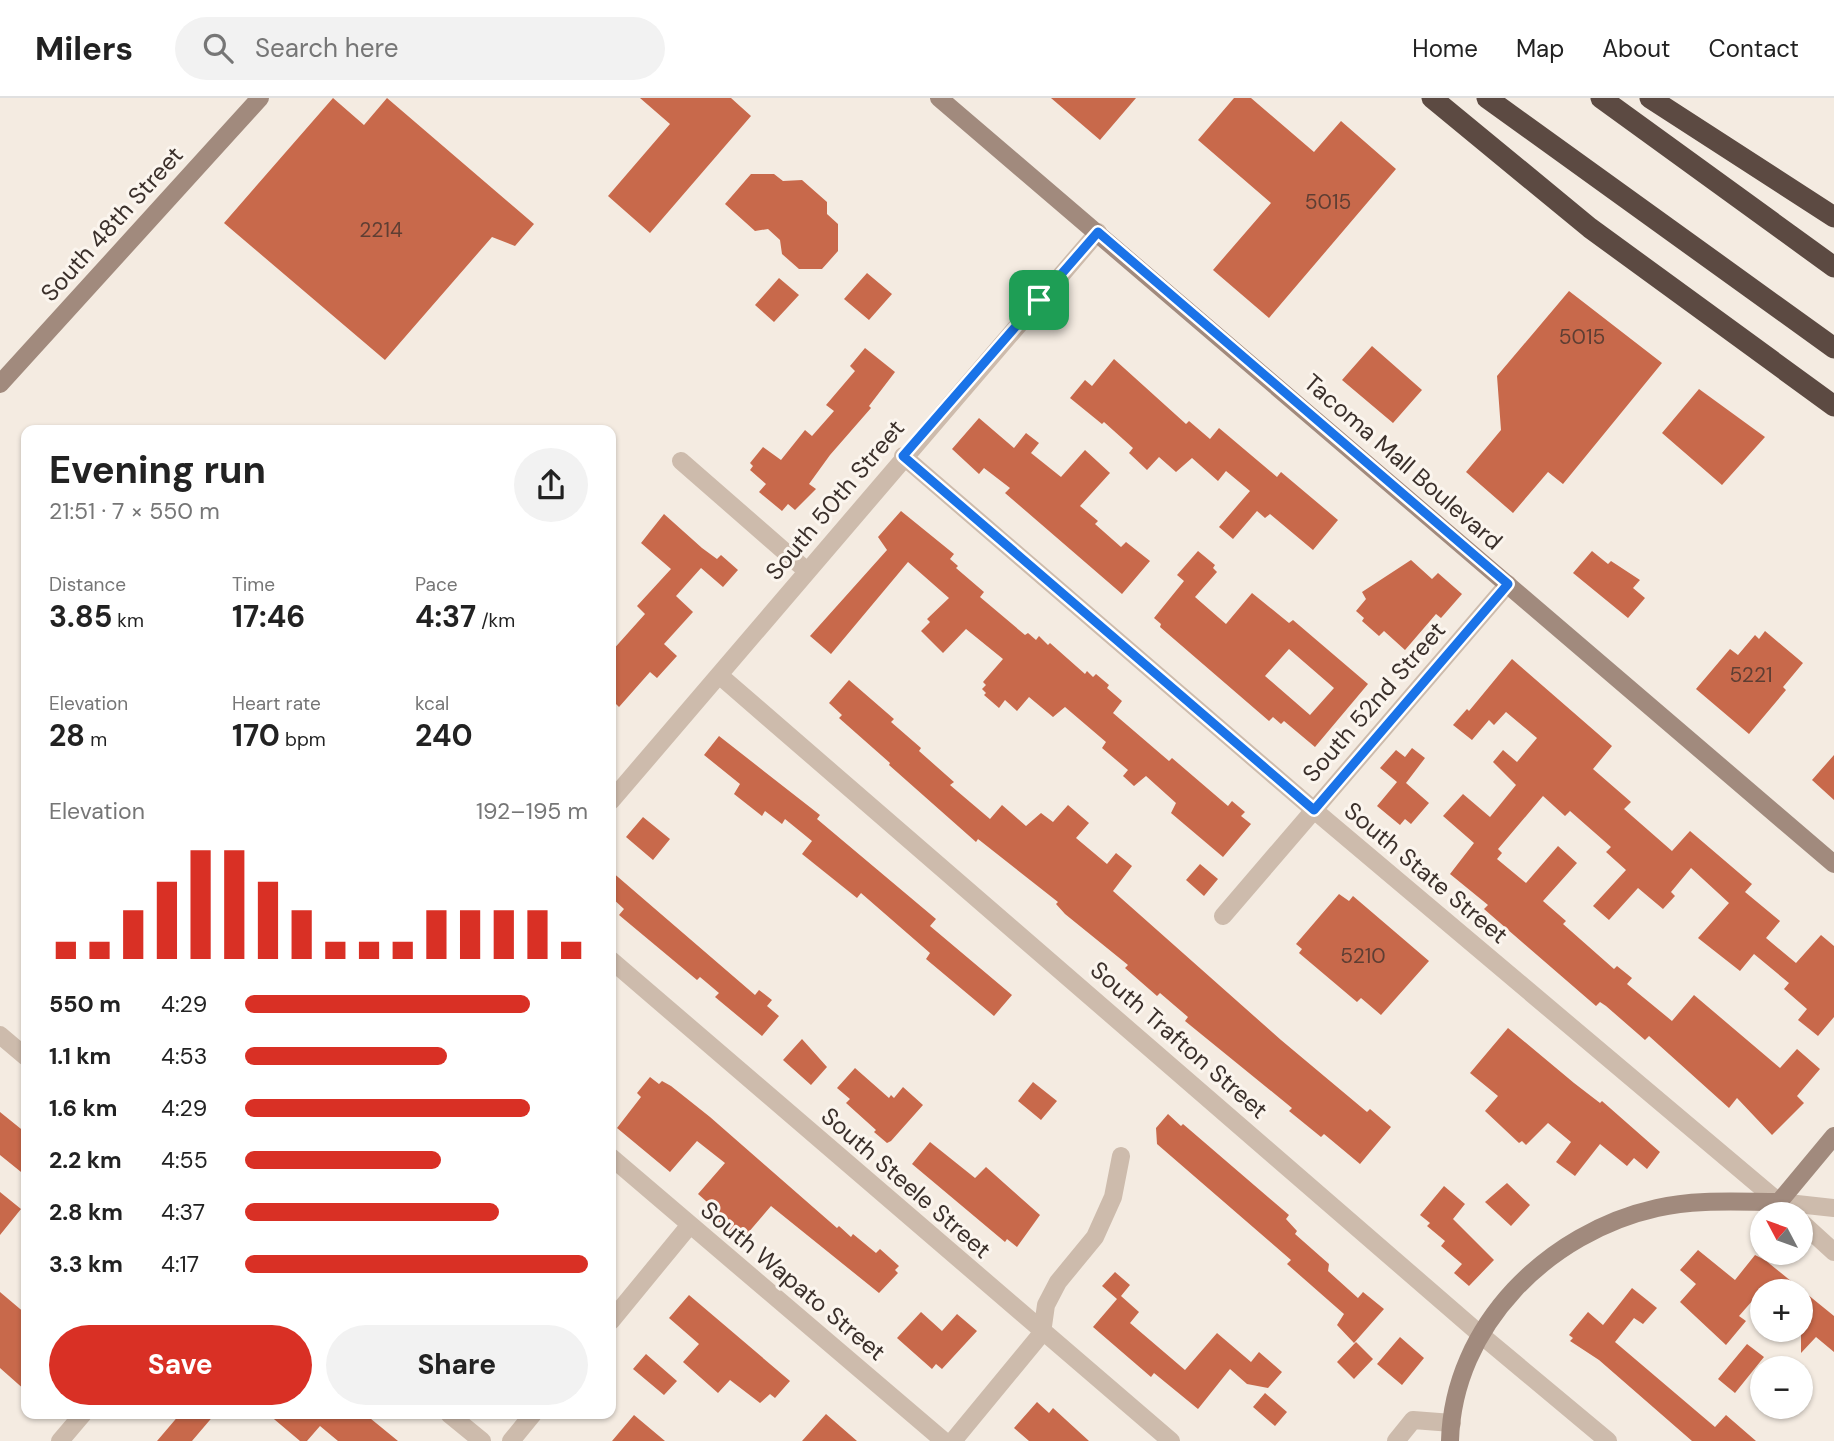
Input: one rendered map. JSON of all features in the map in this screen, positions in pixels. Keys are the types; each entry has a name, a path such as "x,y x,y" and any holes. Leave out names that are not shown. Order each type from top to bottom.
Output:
{"highway":[{"path":"1432,98 1590,228 1834,406"},
{"path":"1488,98 1834,348"},
{"path":"1601,98 1834,267"},
{"path":"1650,98 1834,217"}],"main road":[{"name":"South 48th Street","path":"0,384 260,98"},
{"name":"Tacoma Mall Boulevard","path":"939,98 1834,864"},
{"path":"1779,1202 1834,1136"},
{"path":"1451,1432 1464,1374 1481,1335 1494,1313 1524,1278 1586,1232 1658,1208 1704,1203 1750,1202"}],"street":[{"name":"South 50th Street","path":"616,795 903,456 1098,232"},
{"name":"South State Street","path":"903,456 1314,810 1779,1202"},
{"path":"681,461 807,571"},
{"name":"South 52nd Street","path":"1223,916 1508,584"},
{"name":"South Trafton Street","path":"719,675 1481,1335 1608,1441"},
{"name":"South Steele Street","path":"616,964 1042,1333 1171,1441"},
{"path":"0,1035 21,1053"},
{"path":"953,1441 1042,1333 1046,1305 1058,1282 1095,1237 1113,1197 1121,1156"},
{"name":"South Wapato Street","path":"616,1161 944,1441"},
{"path":"1813,1206 1834,1208"},
{"path":"616,1315 690,1226"},
{"path":"1813,1233 1834,1252"},
{"path":"60,1441 79,1419"},
{"path":"455,1419 482,1441"},
{"path":"511,1441 529,1419"},
{"path":"1396,1441 1413,1420 1451,1432"}],"building":[{"path":"333,98 364,125 387,98 534,224 515,246 492,237 385,360 224,223"},
{"path":"640,98 731,98 751,116 650,233 608,196 670,124"},
{"path":"1051,98 1136,98 1100,140"},
{"path":"1234,98 1251,98 1314,152 1341,121 1396,169 1269,318 1213,270 1271,203 1198,140"},
{"path":"751,174 774,174 783,181 802,180 827,202 827,214 838,224 838,251 822,269 799,269 782,254 780,240 768,229 755,231 725,204"},
{"path":"867,273 892,294 869,320 844,299"},
{"path":"779,278 799,295 774,322 755,305"},
{"path":"1569,291 1662,363 1563,484 1548,472 1513,513 1466,472 1501,430 1497,376"},
{"path":"1372,346 1422,390 1393,423 1342,380"},
{"path":"865,348 895,372 869,406 871,408 809,484 816,489 795,510 788,504 782,511 759,492 766,484 750,470 753,466 750,463 763,447 781,460 805,430 812,436 834,411 826,405 855,371 850,366"},
{"path":"1114,359 1186,424 1189,421 1210,439 1219,428 1277,477 1281,472 1338,520 1313,550 1270,514 1265,518 1257,511 1233,539 1219,527 1250,491 1226,471 1218,481 1192,458 1176,472 1159,457 1147,470 1129,453 1133,448 1104,422 1102,424 1070,398 1085,380 1092,386"},
{"path":"1699,389 1765,437 1722,485 1662,433"},
{"path":"979,418 1014,448 1026,433 1039,443 1031,453 1061,477 1085,450 1110,473 1080,506 1098,521 1095,524 1121,547 1126,542 1150,561 1122,594 1005,493 1010,488 984,468 979,474 952,449"},
{"path":"901,511 954,554 950,559 958,566 956,568 984,592 980,597 1025,635 1028,633 1036,640 1039,636 1085,674 1087,671 1093,677 1096,674 1122,701 1113,713 1169,761 1172,758 1228,806 1232,801 1245,812 1241,816 1251,824 1223,857 1171,813 1176,803 1146,776 1134,786 1123,776 1128,770 1102,748 1106,742 1065,707 1053,717 1029,697 1017,711 1005,700 999,708 984,695 986,693 982,689 986,685 983,682 1003,659 966,629 943,653 921,631 930,622 927,619 949,598 908,562 831,654 810,636 887,550 878,537"},
{"path":"664,514 702,548 717,559 721,555 738,570 723,587 701,568 676,596 693,612 664,644 677,656 657,678 650,672 619,707 616,704 616,646 645,614 637,606 671,569 641,543"},
{"path":"1198,551 1215,565 1213,568 1217,572 1195,597 1226,624 1252,593 1289,623 1293,620 1368,684 1315,747 1284,721 1281,724 1273,717 1269,721 1160,627 1161,624 1154,618 1184,581 1177,575","holes":["1289,649 1334,688 1310,715 1265,676"]},
{"path":"1592,551 1608,564 1611,561 1640,580 1633,588 1645,598 1628,618 1573,573"},
{"path":"1411,560 1432,579 1438,573 1462,594 1441,618 1436,614 1405,650 1384,631 1379,636 1362,621 1364,618 1356,611 1366,599 1362,592"},
{"path":"1765,631 1803,663 1783,687 1786,690 1749,734 1696,689 1730,649 1738,655 1755,635 1759,639"},
{"path":"1512,659 1612,746 1593,769 1631,802 1624,809 1672,851 1690,831 1752,884 1745,892 1780,921 1766,938 1796,963 1821,935 1834,946 1834,1017 1818,1036 1798,1020 1807,1009 1784,989 1789,983 1754,954 1740,971 1698,938 1729,903 1691,868 1671,892 1675,896 1663,909 1638,888 1609,920 1593,906 1626,870 1606,852 1611,847 1570,811 1565,816 1543,796 1498,849 1502,853 1497,859 1526,883 1558,846 1577,863 1543,901 1566,921 1563,924 1614,969 1617,966 1632,978 1627,984 1672,1021 1694,995 1780,1068 1797,1049 1820,1069 1797,1096 1804,1103 1772,1135 1737,1098 1729,1108 1649,1036 1645,1040 1600,1002 1596,1006 1484,909 1488,905 1450,874 1474,843 1443,816 1463,794 1490,817 1516,785 1493,762 1503,750 1517,762 1537,738 1506,712 1494,725 1489,720 1472,740 1453,725 1467,709 1469,711"},
{"path":"849,680 894,719 891,722 954,782 950,785 990,819 1002,805 1026,826 1041,813 1053,822 1068,805 1089,823 1076,838 1107,864 1116,853 1132,866 1113,891 1281,1040 1367,1112 1370,1109 1391,1127 1360,1164 1324,1134 1321,1137 1289,1111 1292,1108 1185,1021 1188,1017 1160,993 1157,996 1125,968 1128,965 1065,914 1056,904 1058,902 978,839 976,842 839,718 842,715 829,703"},
{"path":"719,736 820,815 817,819 936,919 930,926 1012,995 994,1016 926,959 930,953 861,893 857,898 802,854 812,841 785,819 782,824 765,811 762,816 734,794 740,784 704,755"},
{"path":"1412,748 1425,758 1406,783 1429,803 1411,824 1405,819 1400,825 1377,806 1397,782 1380,768 1396,750 1405,757"},
{"path":"1834,755 1834,800 1812,780"},
{"path":"643,817 670,839 653,860 626,837"},
{"path":"1200,864 1218,879 1204,896 1186,880"},
{"path":"616,875 755,995 759,990 772,1000 767,1006 779,1016 762,1036 715,997 719,993 700,977 697,980 619,915 624,909 616,902"},
{"path":"1339,894 1349,901 1353,896 1429,961 1381,1015 1361,998 1357,1002 1299,953 1302,949 1296,944"},
{"path":"1508,1028 1574,1083 1600,1103 1602,1101 1660,1152 1647,1169 1634,1158 1627,1166 1600,1144 1575,1176 1556,1162 1571,1142 1548,1123 1526,1145 1522,1141 1519,1143 1485,1111 1498,1096 1470,1073"},
{"path":"802,1039 827,1067 811,1085 783,1060"},
{"path":"855,1068 889,1098 891,1095 894,1098 903,1087 923,1105 887,1143 846,1103 850,1099 837,1088"},
{"path":"650,1077 659,1084 662,1081 671,1086 710,1117 837,1228 839,1226 851,1237 853,1234 876,1253 880,1249 899,1266 895,1270 898,1273 879,1293 771,1206 741,1241 718,1221 723,1216 698,1194 725,1163 697,1141 670,1172 617,1128 641,1097 637,1093"},
{"path":"1033,1082 1057,1101 1041,1120 1018,1101"},
{"path":"0,1112 21,1129 21,1172 0,1155"},
{"path":"1168,1114 1289,1215 1286,1219 1297,1231 1295,1234 1329,1264 1328,1271 1358,1298 1363,1292 1384,1309 1354,1343 1337,1325 1344,1314 1287,1264 1291,1260 1157,1144 1156,1128"},
{"path":"930,1142 975,1178 986,1167 1040,1215 1017,1247 1007,1239 1005,1242 912,1164"},
{"path":"1507,1183 1530,1205 1511,1226 1485,1202"},
{"path":"1444,1186 1465,1204 1453,1219 1494,1260 1469,1286 1454,1273 1462,1264 1441,1246 1445,1241 1427,1226 1430,1223 1420,1215"},
{"path":"0,1192 21,1209 0,1235"},
{"path":"1698,1250 1735,1280 1750,1261 1750,1265 1771,1265 1788,1279 1750,1279 1750,1303 1739,1316 1746,1321 1726,1345 1680,1302 1696,1284 1680,1270"},
{"path":"1115,1272 1130,1285 1121,1296 1139,1312 1130,1323 1185,1370 1217,1333 1251,1362 1259,1352 1282,1372 1268,1388 1247,1384 1230,1369 1198,1409 1154,1373 1151,1377 1093,1327 1117,1299 1102,1286"},
{"path":"1632,1288 1657,1308 1643,1324 1634,1318 1615,1342 1715,1427 1726,1415 1756,1441 1692,1441 1599,1360 1570,1341 1573,1338 1569,1335 1588,1312 1603,1325"},
{"path":"0,1292 21,1310 21,1387 0,1368"},
{"path":"689,1295 790,1381 775,1398 770,1394 760,1403 730,1380 718,1393 683,1362 699,1344 669,1318"},
{"path":"1813,1299 1834,1316 1834,1352 1816,1337 1813,1340"},
{"path":"921,1312 942,1331 957,1314 977,1331 942,1369 936,1364 932,1369 897,1338"},
{"path":"1400,1337 1424,1358 1402,1385 1377,1364"},
{"path":"1356,1342 1373,1359 1354,1379 1337,1362"},
{"path":"1801,1342 1811,1342 1801,1353"},
{"path":"1747,1344 1763,1356 1750,1356 1750,1374 1735,1393 1718,1379"},
{"path":"646,1354 677,1381 664,1395 633,1369"},
{"path":"1265,1393 1287,1412 1275,1426 1253,1407"},
{"path":"1037,1402 1049,1413 1053,1408 1089,1441 1029,1441 1014,1428"},
{"path":"826,1414 857,1441 802,1441"},
{"path":"634,1415 665,1441 612,1441"},
{"path":"176,1419 211,1419 192,1441 157,1441"},
{"path":"274,1419 371,1419 398,1441 338,1441 320,1426 307,1441 300,1441"}],"route":[{"path":"1098,232 1508,584 1314,810 903,456 1039,300 1098,232"}]}
